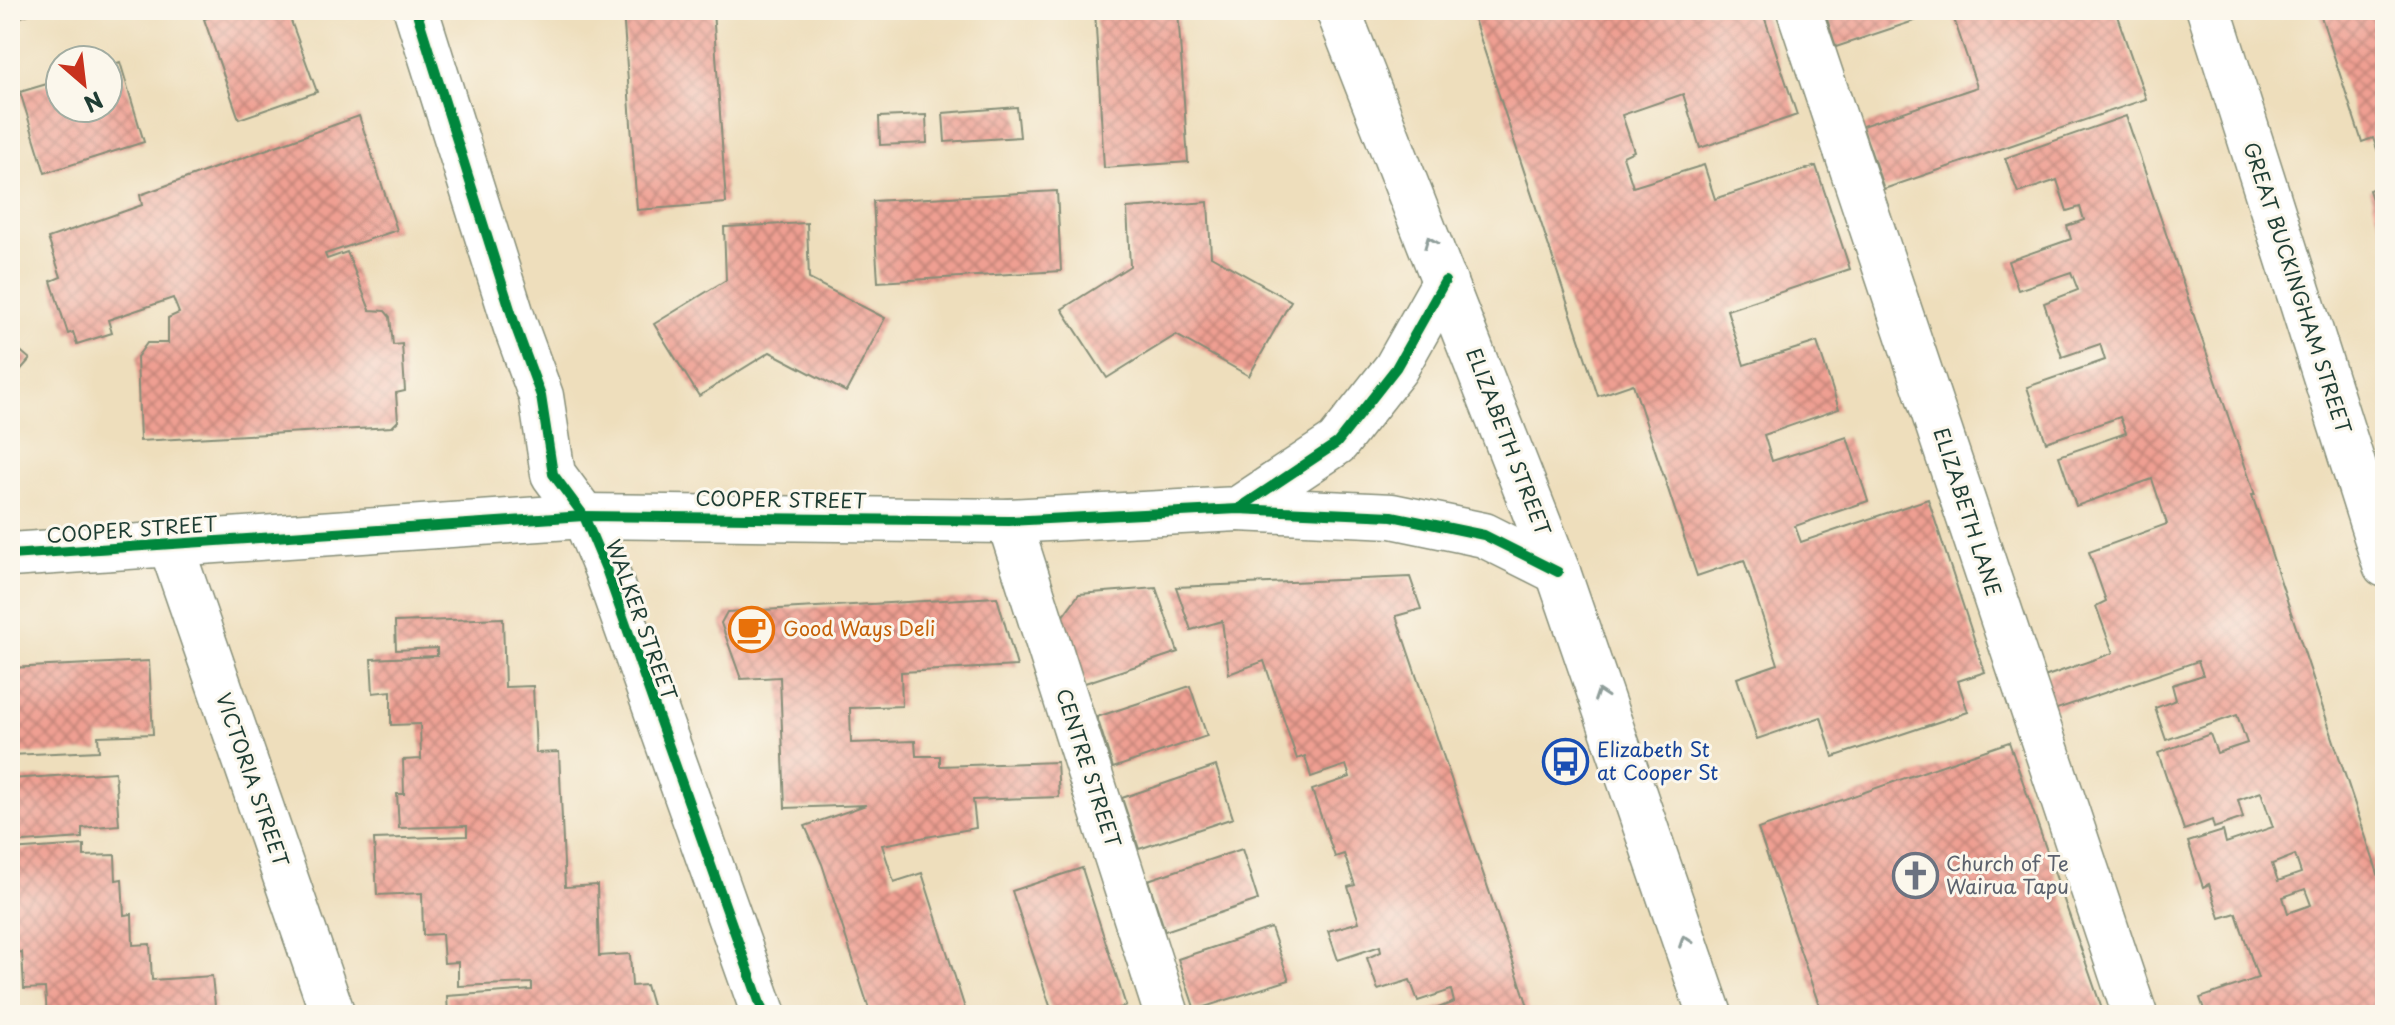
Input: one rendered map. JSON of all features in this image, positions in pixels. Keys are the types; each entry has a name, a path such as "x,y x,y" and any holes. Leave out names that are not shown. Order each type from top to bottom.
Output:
{"street":[{"name":"WALKER STREET","path":"416,10 515,325 541,396 553,474 584,516 606,569 764,1015"},
{"name":"ELIZABETH STREET","path":"1338,10 1558,572 1710,1015"},
{"name":"ELIZABETH LANE","path":"1799,10 2135,1015"},
{"name":"GREAT BUCKINGHAM STREET","path":"2209,10 2385,565"},
{"path":"1238,509 1337,443 1396,368 1445,281"},
{"name":"COOPER STREET","path":"10,555 584,516 1009,521 1238,509 1392,516 1484,535 1558,572"},
{"name":"CENTRE STREET","path":"1009,521 1167,1015"},
{"name":"VICTORIA STREET","path":"171,546 333,1015"}],"building":[{"path":"10,10 40,10 10,21"},
{"path":"229,10 287,10 317,92 239,119 204,19"},
{"path":"623,10 713,10 726,203 637,210"},
{"path":"1095,10 1178,10 1188,162 1104,168"},
{"path":"1471,10 1762,10 1797,115 1700,148 1683,94 1622,115 1634,151 1623,156 1633,187 1704,165 1715,199 1816,166 1850,269 1727,310 1744,365 1817,342 1839,409 1764,435 1772,461 1847,437 1868,501 1795,526 1801,542 1928,499 1985,672 1958,681 1968,712 1833,757 1821,717 1757,739 1737,678 1778,664 1744,560 1697,576 1633,384 1598,396"},
{"path":"1824,10 1944,10 1944,11 1836,47"},
{"path":"1951,10 2115,10 2146,99 1884,189 1862,126 1977,87"},
{"path":"2319,10 2385,10 2385,172 2373,138 2362,142"},
{"path":"124,75 144,142 45,173 20,92 44,85 44,124 124,124"},
{"path":"1017,107 1020,137 945,142 943,113"},
{"path":"926,115 927,143 880,145 879,117"},
{"path":"359,116 397,230 325,254 327,259 347,252 370,310 385,311 390,317 393,345 402,344 405,391 396,393 398,421 392,427 140,441 137,357 147,343 168,343 168,318 179,313 173,298 108,320 112,333 77,344 73,332 68,334 51,281 61,277 48,238 142,205 140,195"},
{"path":"2126,116 2255,495 2252,495 2385,895 2385,1015 2206,1015 2200,998 2258,978 2236,913 2220,918 2209,884 2203,887 2188,842 2223,831 2226,843 2273,827 2261,792 2238,800 2243,818 2214,828 2212,820 2184,830 2158,753 2210,734 2217,753 2247,743 2237,715 2166,740 2155,708 2176,700 2172,685 2203,675 2198,661 2054,710 2044,677 2113,653 2096,606 2106,601 2089,552 2167,524 2152,479 2076,506 2059,456 2126,433 2120,417 2046,442 2027,387 2105,360 2100,344 2062,357 2044,303 2078,290 2071,272 2018,290 2008,261 2071,239 2067,226 2084,220 2080,207 2067,211 2057,180 2018,193 2005,158","holes":["2295,855 2301,873 2278,881 2272,864","2305,889 2311,905 2288,913 2283,897"]},
{"path":"2385,184 2385,237 2384,237 2369,190"},
{"path":"1057,191 1061,271 878,282 873,201"},
{"path":"1208,202 1211,256 1291,301 1249,376 1176,335 1107,378 1062,309 1130,266 1127,208"},
{"path":"807,223 809,279 885,318 846,392 770,352 699,396 654,324 726,280 724,227"},
{"path":"10,342 30,359 10,382"},
{"path":"1410,577 1421,609 1396,616 1531,1015 1419,1015 1454,1002 1451,990 1418,1001 1410,980 1378,990 1367,958 1381,952 1380,946 1338,960 1328,931 1359,922 1348,887 1355,885 1344,854 1335,857 1312,790 1350,777 1346,765 1311,777 1305,756 1297,759 1264,661 1229,674 1222,621 1191,630 1176,587"},
{"path":"1156,588 1178,652 1085,683 1060,620 1079,594"},
{"path":"997,597 1017,666 901,672 902,706 850,708 851,743 915,741 916,756 940,756 940,766 1057,762 1059,797 973,800 976,828 882,845 894,882 922,873 967,1015 871,1015 822,864 805,826 866,805 785,808 780,677 741,679 721,623 727,612"},
{"path":"503,618 505,687 533,686 536,753 559,752 565,887 597,885 599,956 630,954 632,986 646,985 652,1006 648,1015 448,1015 447,996 532,990 532,983 458,986 458,962 444,963 442,934 423,935 422,893 377,895 374,839 467,836 467,826 399,828 397,794 404,794 403,760 421,759 420,724 391,725 391,691 373,693 371,659 437,656 437,648 396,650 395,622"},
{"path":"149,661 153,734 98,736 99,751 10,755 10,668"},
{"path":"1190,686 1207,736 1113,768 1097,717"},
{"name":"Church of Te Wairua Tapu","path":"2009,742 2104,1015 1802,1015 1820,1008 1758,829"},
{"path":"1216,766 1233,818 1139,849 1122,798"},
{"path":"115,772 119,825 82,828 82,838 10,843 10,779"},
{"path":"84,845 84,856 115,855 116,880 122,879 124,915 132,914 133,945 150,944 152,980 212,976 216,1015 47,1015 45,988 24,989 22,952 10,953 10,850"},
{"path":"1242,849 1258,900 1165,931 1148,880"},
{"path":"1082,868 1126,1006 1100,1015 1053,1015 1012,891"},
{"path":"1271,928 1289,980 1195,1010 1178,959"}],"cycle path":[{"path":"416,10 515,325 541,396 553,474 584,516 606,569 764,1015"},
{"path":"1238,509 1337,443 1396,368 1445,281"},
{"path":"10,555 584,516 1009,521 1238,509 1392,516 1484,535 1558,572"}],"place":[{"name":"Good Ways Deli","path":"752,629"},
{"name":"Elizabeth St at Cooper St","path":"1566,762"},
{"name":"Church of Te Wairua Tapu","path":"1915,876"}]}
